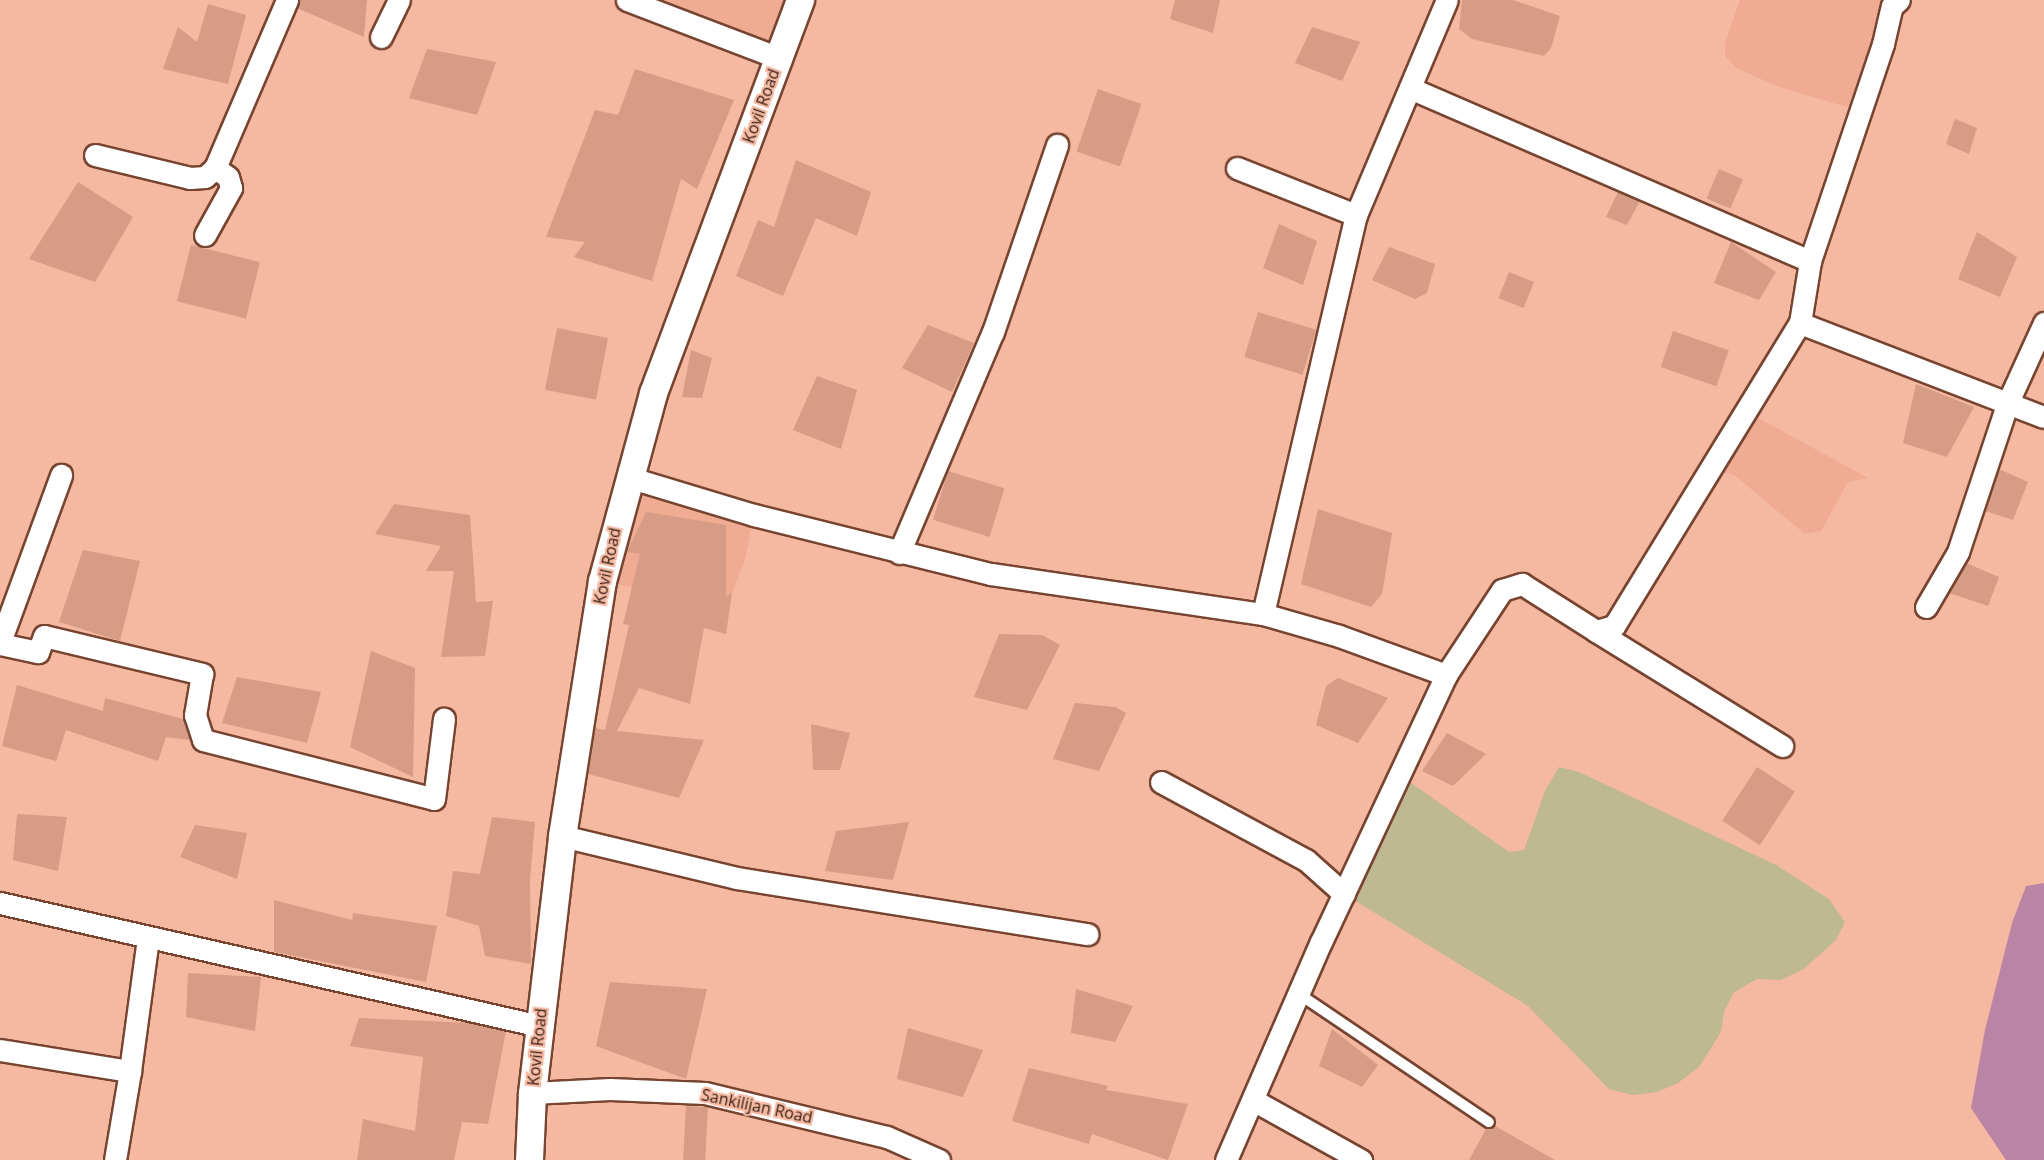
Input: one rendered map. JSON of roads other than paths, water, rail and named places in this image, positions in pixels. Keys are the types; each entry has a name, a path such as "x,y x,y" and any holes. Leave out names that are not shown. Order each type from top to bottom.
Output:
{"street":[{"path":"95,155 190,178 205,177 215,168 287,0"},
{"path":"381,37 399,0"},
{"path":"627,0 779,58"},
{"name":"Kovil Road","path":"529,1160 532,1093 562,836 602,581 628,477 653,393 800,0"},
{"path":"1263,614 1356,214 1447,0"},
{"path":"1596,631 1614,626 1800,323 1810,261 1880,55 1892,6 1899,0"},
{"path":"1410,87 1810,261"},
{"path":"899,553 993,332 1057,145"},
{"path":"205,235 231,188 228,177 215,168"},
{"path":"1237,168 1356,214"},
{"path":"1800,323 2044,417"},
{"path":"1926,607 1958,552 2008,402 2044,323"},
{"path":"61,475 0,643 38,652 44,636 202,674 195,715 203,740 434,799 444,719"},
{"path":"628,477 754,515 899,553 991,574 1263,614 1339,636 1446,675"},
{"path":"1226,1160 1344,894 1446,675 1502,590 1522,584 1782,746"},
{"path":"1161,783 1306,860 1344,894"},
{"path":"562,836 737,878 1088,934"},
{"path":"0,903 540,1026"},
{"path":"115,1160 130,1071 148,937"},
{"path":"0,1050 130,1071"},
{"name":"Sankilijan Road","path":"532,1093 610,1089 705,1093 887,1137 939,1160"},
{"path":"1254,1100 1361,1160"}],"lane":[{"path":"1299,994 1489,1122"}]}
